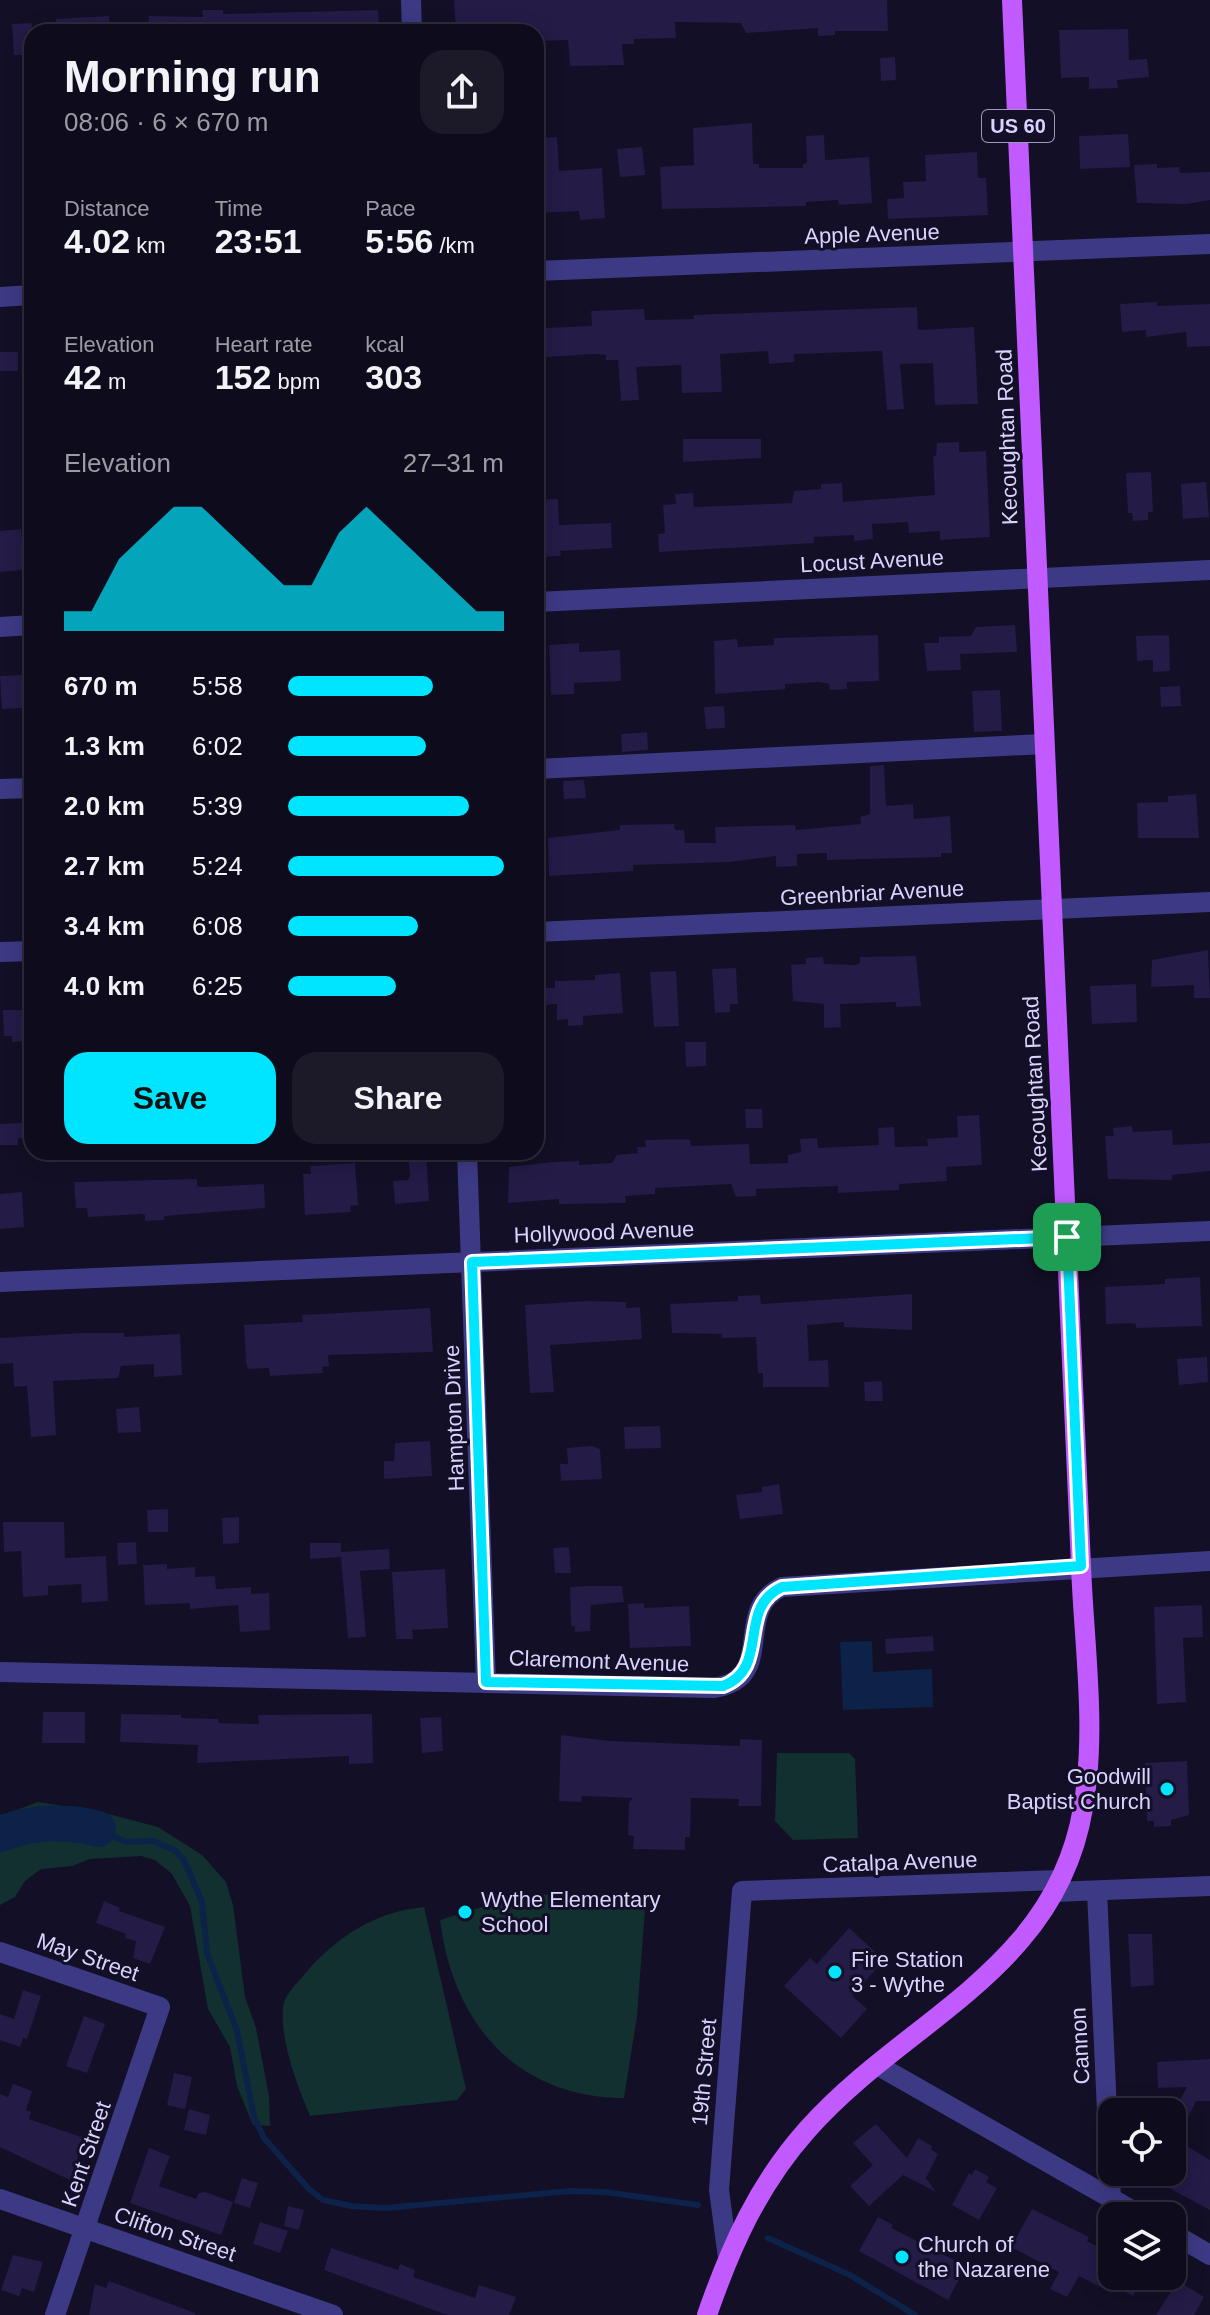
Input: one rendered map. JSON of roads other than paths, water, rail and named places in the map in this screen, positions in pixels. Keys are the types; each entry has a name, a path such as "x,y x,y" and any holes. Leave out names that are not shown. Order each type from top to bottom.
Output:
{"main road":[{"name":"Kecoughtan Road","path":"707,2315 748,2211 776,2167 829,2108 877,2065 988,1978 1014,1951 1056,1886 1072,1851 1084,1808 1088,1739 1012,0"}],"street":[{"path":"411,0 412,24"},
{"name":"Apple Avenue","path":"544,271 1210,244"},
{"path":"0,297 24,296"},
{"name":"Locust Avenue","path":"544,602 1210,570"},
{"path":"0,627 24,626"},
{"path":"544,769 1044,744"},
{"path":"0,789 24,788"},
{"name":"Greenbriar Avenue","path":"544,932 1210,902"},
{"path":"0,952 24,951"},
{"name":"Hampton Drive","path":"467,1160 486,1682"},
{"name":"Hollywood Avenue","path":"0,1282 1210,1231"},
{"name":"Claremont Avenue","path":"0,1672 723,1686 740,1677 748,1667 758,1607 772,1591 782,1587 1081,1566 1210,1561"},
{"name":"Catalpa Avenue","path":"742,1891 1056,1886 1097,1891 1210,1886"},
{"name":"19th Street","path":"728,2258 719,2190 742,1891"},
{"name":"Cannon","path":"1097,1891 1111,2199"},
{"name":"May Street","path":"0,1952 160,2007"},
{"name":"Kent Street","path":"55,2315 160,2007"},
{"path":"877,2065 1116,2202"},
{"name":"Clifton Street","path":"0,2199 333,2315"},
{"path":"1186,2241 1210,2255"}],"water":[{"path":"872,1641 873,1672 932,1669 933,1707 843,1710 840,1642"}],"waterway":[{"path":"0,1834 49,1824 74,1824 98,1829"},
{"path":"98,1829 126,1842 154,1841 176,1851 184,1860 202,1902 207,1953 237,2031 254,2117 264,2138 309,2189 323,2200 351,2206 386,2208 570,2191 605,2192 698,2205"},
{"path":"768,2238 850,2275 915,2315"}],"place":[{"name":"Goodwill Baptist Church","path":"1167,1789"},
{"name":"Wythe Elementary School","path":"465,1912"},
{"name":"Fire Station 3 - Wythe","path":"835,1972"},
{"name":"Church of the Nazarene","path":"902,2257"}]}
